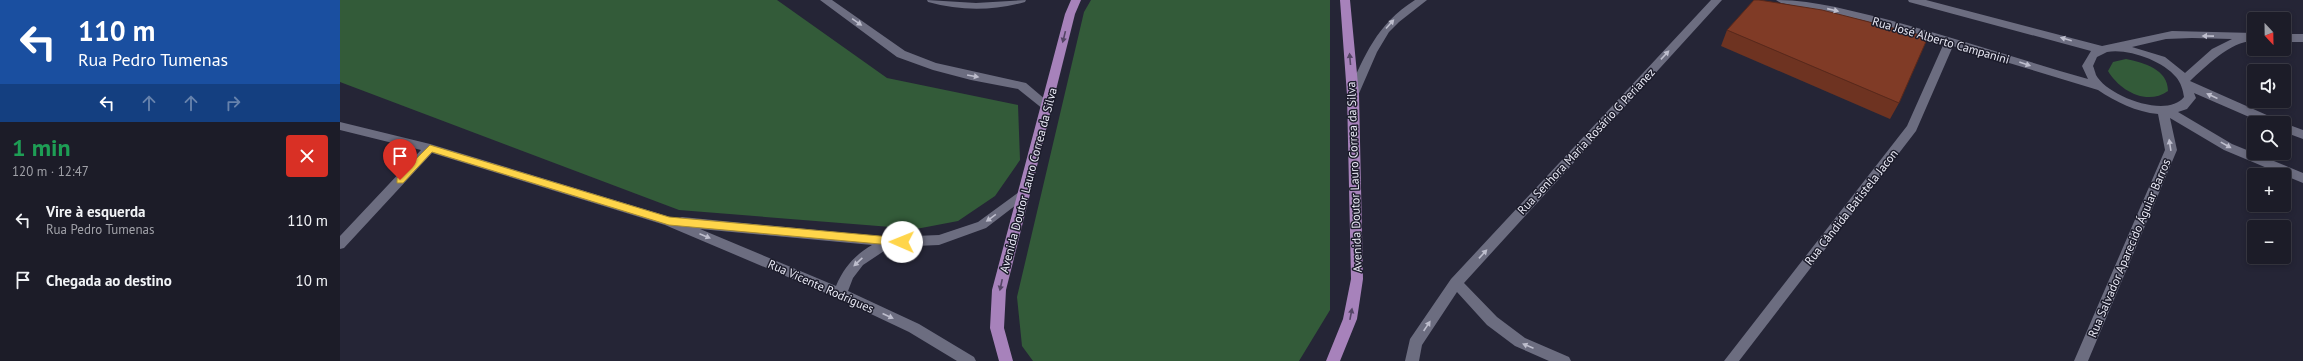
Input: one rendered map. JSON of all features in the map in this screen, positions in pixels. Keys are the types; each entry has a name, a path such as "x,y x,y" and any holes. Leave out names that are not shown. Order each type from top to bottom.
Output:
{"main road":[{"name":"Avenida Doutor Lauro Correa da Silva","path":"1006,361 997,328 999,290 1070,14 1076,0"},
{"name":"Avenida Doutor Lauro Correa da Silva","path":"1336,356 1350,319 1357,279 1353,96 1345,0"},
{"path":"1328,361 1336,356"}],"street":[{"path":"825,0 902,54 964,74 1000,80 1022,86 1047,106"},
{"path":"932,0 957,6 1002,5 1021,0"},
{"path":"1353,96 1378,38 1401,12 1422,0"},
{"name":"Rua Senhora Maria Rosário G Perianez","path":"1412,361 1415,343 1456,283 1716,0"},
{"name":"Rua José Alberto Campanini","path":"1781,0 1811,5 1897,25 2100,87"},
{"path":"1913,0 2107,49 2131,49 2152,55 2171,66 2187,82 2259,116"},
{"path":"2187,82 2190,98 2183,106 2166,111 2141,108 2124,102 2100,87 2091,75 2089,64 2093,55 2107,49 2172,35 2247,37"},
{"path":"2291,38 2303,38"},
{"path":"2187,82 2216,52 2247,39"},
{"name":"Rua Cândida Batistela Jacon","path":"1731,361 1912,128 1950,40"},
{"path":"2166,111 2228,147 2303,178"},
{"name":"Rua Salvador Aparecido Águiar Barros","path":"2081,361 2172,150 2166,111"},
{"name":"Rua Vicente Rodrigues","path":"340,126 430,148 669,221 840,293 914,328 969,361"},
{"path":"2291,130 2303,135"},
{"path":"340,244 430,148"},
{"name":"Rua Vicente Rodrigues","path":"669,221 890,242 939,240 982,225 1023,195"},
{"path":"840,293 848,272 867,254 890,242"},
{"path":"1456,283 1492,321 1520,342 1564,361"}],"green space":[{"path":"340,0 777,0 887,78 1018,105 1020,160 995,196 958,221 916,229 679,210 340,82"},
{"path":"1091,0 1330,0 1330,310 1299,361 1033,361 1022,346 1017,297 1084,12"},
{"path":"2126,59 2154,68 2164,77 2167,83 2168,91 2160,95 2143,97 2119,85 2108,71 2113,62"}],"building":[{"path":"1754,0 1822,10 1928,37 1899,103 1727,30"}],"route":[{"path":"400,180 430,148 669,221 902,242"}]}
